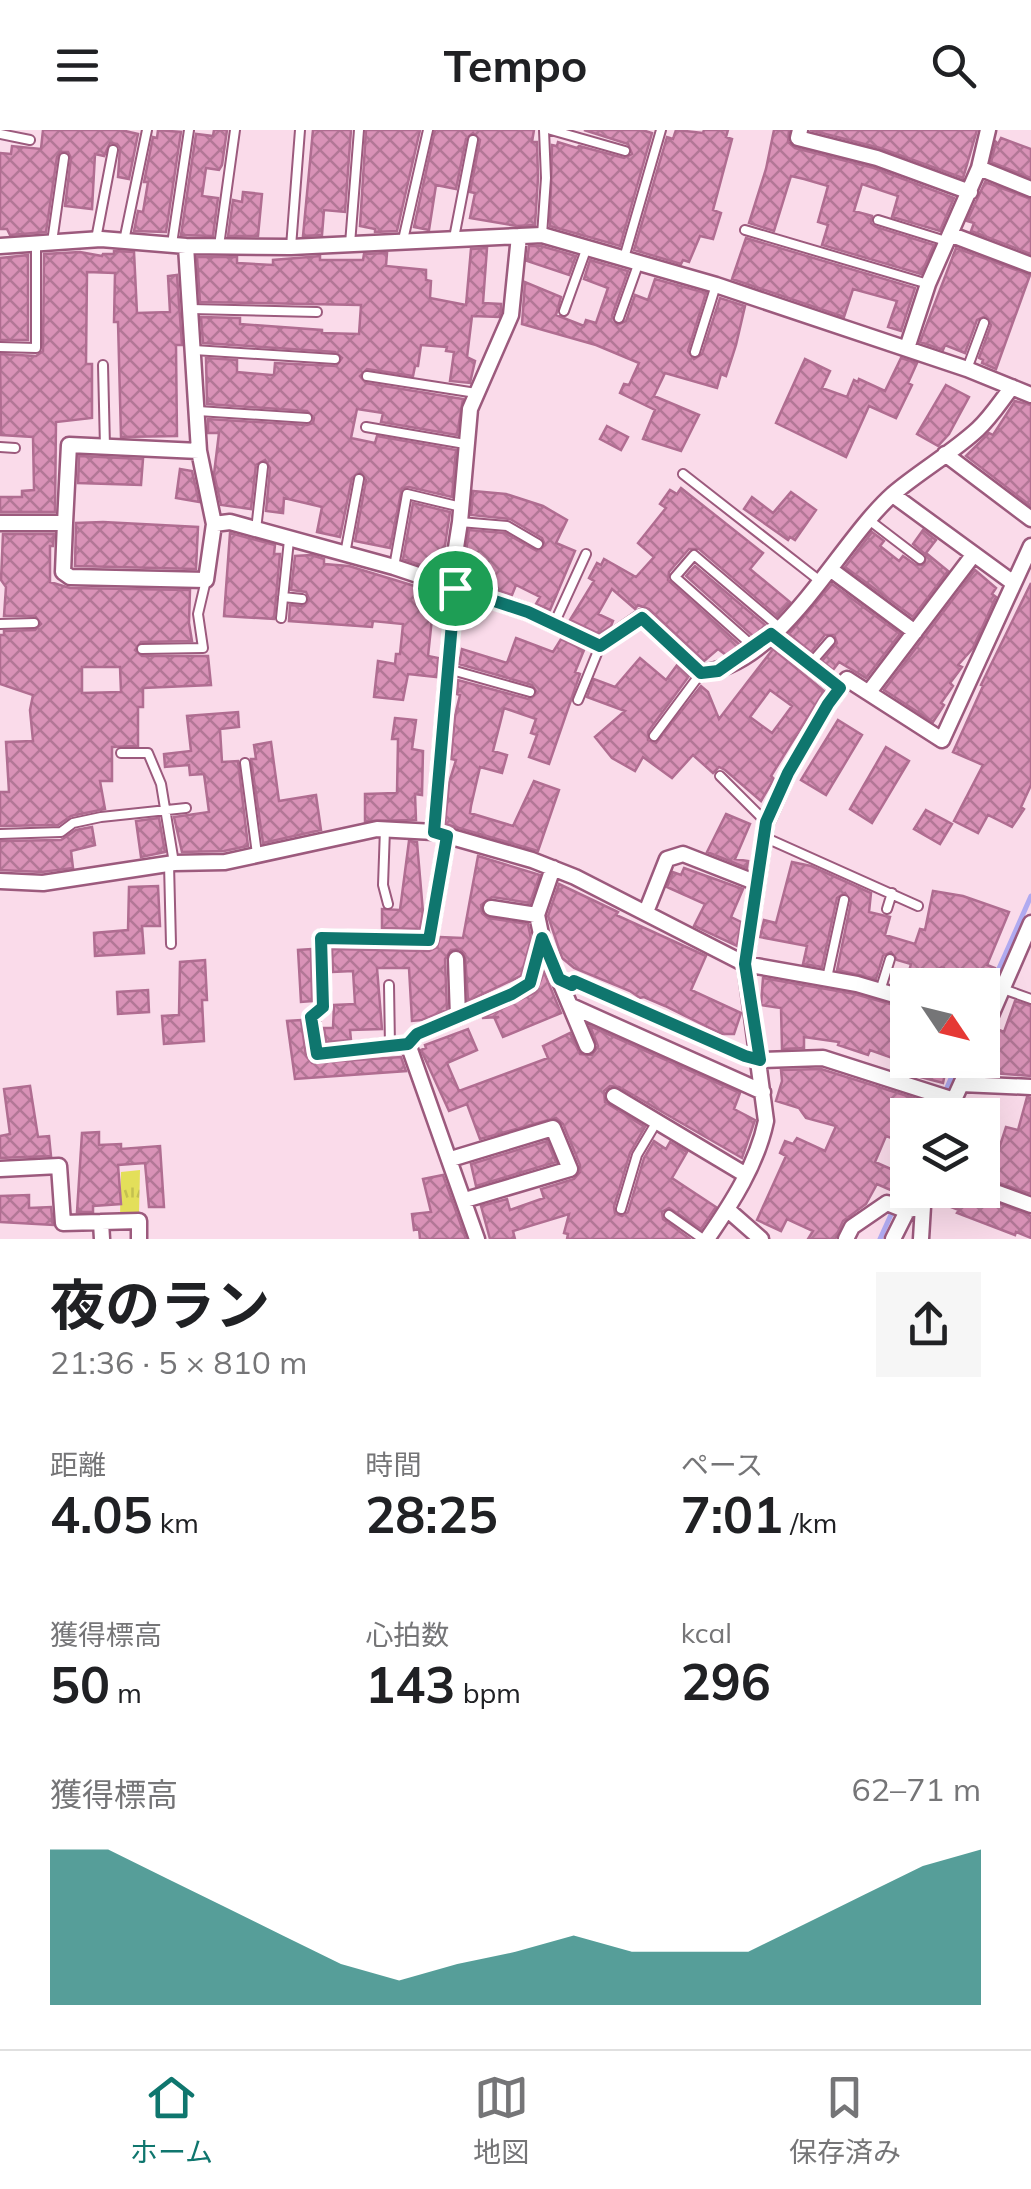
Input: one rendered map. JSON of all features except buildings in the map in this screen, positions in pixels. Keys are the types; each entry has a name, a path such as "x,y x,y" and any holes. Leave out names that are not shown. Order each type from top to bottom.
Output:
{"street":[{"path":"800,130 798,138 877,158 970,192"},
{"path":"907,348 928,284 979,168 988,130"},
{"path":"979,168 1031,189"},
{"path":"0,246 96,240 179,246 292,247 542,235 716,285 967,368 1031,394"},
{"path":"519,236 511,314 470,409 452,587 440,834 429,940 321,938 323,1007 311,1017 317,1054 408,1044 417,1034 512,994 530,983 542,938"},
{"path":"950,238 1031,265"},
{"path":"179,246 191,310 199,451 214,524 206,580 70,576 63,572 70,445 199,451"},
{"path":"214,524 230,522 394,568 528,612 600,646 642,618 701,673 718,671 755,648 806,602 892,495 980,427 1012,387"},
{"path":"945,454 1031,519"},
{"path":"892,495 1012,582"},
{"path":"0,522 65,523"},
{"path":"705,1239 728,1210 764,1132 760,1060 745,964 765,830 788,773 847,679 942,740 1031,546"},
{"path":"870,692 974,554"},
{"path":"825,575 915,632"},
{"path":"775,631 840,688"},
{"path":"0,881 43,883 172,863 225,862 385,830 440,834 553,868 745,964 890,993"},
{"path":"646,912 667,860 684,854 756,884"},
{"path":"553,868 537,915 542,938 588,1046"},
{"path":"491,908 537,915"},
{"path":"1000,995 1031,923"},
{"path":"456,959 458,1017"},
{"path":"571,1006 763,1092"},
{"path":"408,1044 477,1239"},
{"path":"760,1060 823,1058 948,1098"},
{"path":"955,1098 964,1078"},
{"path":"961,1084 1031,1087"},
{"path":"614,1096 746,1175"},
{"path":"451,1159 553,1128 570,1169 465,1200"},
{"path":"0,1169 59,1166 62,1223 139,1221 139,1239"},
{"path":"1000,1194 1031,1206"},
{"path":"846,1239 852,1227 887,1203 908,1212"},
{"path":"893,1239 912,1208"},
{"path":"921,1239 923,1208"},
{"path":"728,1210 761,1239"},
{"path":"101,1222 102,1239"}],"lane":[{"path":"124,241 146,130"},
{"path":"179,246 189,130"},
{"path":"219,246 236,130"},
{"path":"292,247 300,130"},
{"path":"350,244 359,130"},
{"path":"403,240 428,130"},
{"path":"542,235 547,130 625,151"},
{"path":"619,318 661,130"},
{"path":"0,134 30,140"},
{"path":"454,238 473,140"},
{"path":"96,240 114,150"},
{"path":"52,242 64,158"},
{"path":"878,220 950,238"},
{"path":"745,230 928,284"},
{"path":"0,348 36,348 36,242"},
{"path":"564,311 587,247"},
{"path":"695,352 716,285"},
{"path":"191,310 318,312"},
{"path":"967,368 984,323"},
{"path":"194,350 335,359"},
{"path":"103,365 106,447"},
{"path":"366,376 476,394"},
{"path":"198,411 307,418"},
{"path":"366,427 466,444"},
{"path":"0,447 15,448"},
{"path":"256,530 263,467"},
{"path":"683,474 825,575"},
{"path":"345,554 359,480"},
{"path":"394,568 407,494 460,515 507,526 538,544"},
{"path":"869,520 920,559"},
{"path":"281,618 289,540"},
{"path":"554,624 586,554"},
{"path":"755,648 675,578 694,554 775,631"},
{"path":"142,650 203,648 198,614 206,580"},
{"path":"283,597 302,599"},
{"path":"0,624 34,623"},
{"path":"809,664 830,641"},
{"path":"578,700 600,646"},
{"path":"446,668 530,692"},
{"path":"654,736 701,673"},
{"path":"121,753 148,753 161,784 172,863 171,944"},
{"path":"245,763 257,854"},
{"path":"720,776 765,830 918,906"},
{"path":"0,834 61,832 72,823 186,808"},
{"path":"385,830 384,885 388,904"},
{"path":"887,909 892,894"},
{"path":"826,978 844,900"},
{"path":"880,990 890,959"},
{"path":"559,979 572,985 574,981 760,1060"},
{"path":"389,986 390,1046"},
{"path":"1003,989 1031,998"},
{"path":"621,1209 637,1155 656,1123"},
{"path":"669,1215 705,1239"}],"green space":[{"path":"140,1170 139,1214 120,1216 121,1172"}],"waterway":[{"path":"999,968 1031,896"},
{"path":"942,1098 951,1078"},
{"path":"880,1239 894,1208"}],"route":[{"path":"455,588 528,612 600,646 642,618 701,673 718,671 771,634 840,688 768,812 745,964 760,1060 574,981 572,985 559,979 542,938 530,983 512,994 417,1034 408,1044 317,1054 311,1017 323,1007 321,938 429,940 447,836 434,832 455,588"}]}
